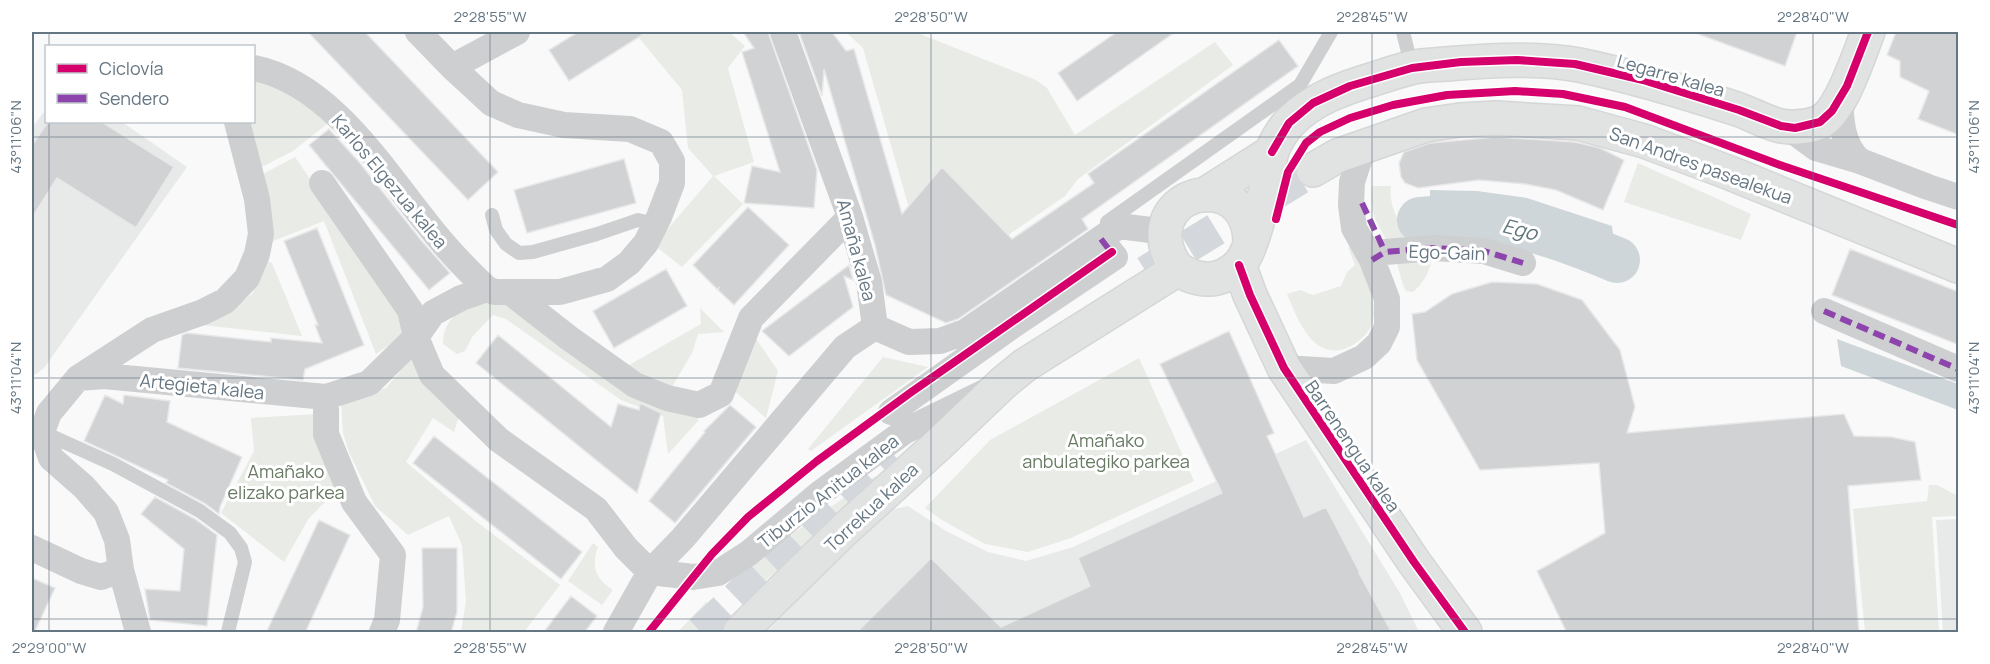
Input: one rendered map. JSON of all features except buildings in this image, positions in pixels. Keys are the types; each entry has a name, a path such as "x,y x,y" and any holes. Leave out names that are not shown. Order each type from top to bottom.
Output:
{"street":[{"path":"382,633 387,620 393,555 354,502 326,434 326,398 369,383 416,337 433,313 461,298 498,291 560,292 607,279 628,263 646,243 672,183 672,161 661,142 630,129 564,125 518,115 491,103 418,32"},
{"path":"452,67 517,32"},
{"name":"Amaña kalea","path":"783,32 850,217 869,282 875,327 909,342 940,341 966,332 1104,230 1119,226 1166,232"},
{"path":"1860,161 1854,155 1843,134 1836,105 1847,86 1868,32"},
{"name":"Legarre kalea","path":"1272,152 1289,123 1313,103 1350,86 1406,46 1461,62 1517,60 1575,64 1643,80 1795,128 1820,122 1836,105"},
{"name":"Karlos Elgezua kalea","path":"255,68 269,71 305,89 338,117 383,167 456,259 498,291 635,385 667,398 699,405 721,394 751,318 850,217"},
{"name":"San Andres pasealekua","path":"1313,170 1337,156 1426,125 1496,118 1578,123 1655,145 1730,173 1959,266"},
{"path":"138,633 121,570 117,540 106,512 84,487 51,458 46,422 78,378 152,330 203,312 225,301 247,278 257,254 261,234 257,199 237,123"},
{"path":"1786,126 1816,147 1959,197"},
{"path":"1284,368 1334,370 1364,357 1379,343 1387,327 1387,299 1378,256 1354,228 1351,205 1357,192 1363,148"},
{"path":"1204,195 1272,152"},
{"path":"1244,254 1248,224 1238,207 1227,199 1214,194 1185,200 1174,210 1167,223 1167,251 1178,269 1200,279 1213,279 1226,275 1244,254 1267,186 1272,152"},
{"path":"322,183 410,310 416,337 432,375 499,440 596,509 626,549 650,572"},
{"path":"891,412 1012,326 1115,257 1104,230"},
{"name":"Ego-Gain","path":"1378,256 1434,248 1484,251 1523,262"},
{"name":"Barrenengua kalea","path":"1244,254 1250,296 1284,368 1304,402 1407,553 1465,633"},
{"name":"Torrekua kalea","path":"740,633 843,531 1003,383 1025,365 1178,269"},
{"path":"1824,311 1959,369"},
{"path":"616,633 650,572 682,538 845,347 875,327"},
{"name":"Artegieta kalea","path":"78,378 104,376 326,398"},
{"name":"Tiburzio Anitua kalea","path":"650,572 693,577 718,573 749,553 819,494 905,431 1003,383"},
{"path":"32,548 81,572 101,577 121,570"}],"lane":[{"path":"1104,230 1300,85 1331,32"},
{"path":"1392,32 1406,46"},
{"path":"492,215 496,230 506,244 519,253 533,252 638,220 654,224"},
{"path":"46,422 114,464 200,511 230,533 240,548 245,562 228,633"}],"shaded area":[{"path":"45,110 45,123 123,123 187,167 44,368 32,377 32,128"},
{"path":"1306,440 1400,593 1419,632 767,632 881,512 908,506 946,531 988,552 1026,561 1073,547"},
{"path":"1958,519 1958,632 1943,632 1936,520"}],"green space":[{"path":"634,32 729,32 745,46 728,68 754,162 714,176 743,204 682,267 654,245 713,176 688,148 682,90"},
{"path":"846,32 915,32 1036,80 1047,88 1075,135 1215,42 1233,65 1078,179 1065,196 947,277 926,267 863,48"},
{"path":"255,75 266,76 332,120 293,151 254,171 243,123 255,123"},
{"path":"295,157 400,309 404,335 376,354 324,221 268,243 259,176"},
{"path":"1638,163 1751,214 1741,240 1624,202"},
{"path":"1372,186 1391,186 1393,207 1402,227 1431,260 1425,278 1413,292 1406,291 1392,250 1374,217"},
{"path":"1348,247 1354,249 1369,283 1373,301 1373,320 1366,334 1353,345 1340,350 1328,350 1310,338 1287,294 1300,290 1313,295 1341,286 1347,272 1355,265"},
{"path":"264,260 272,263 302,336 184,323 222,316 253,293"},
{"path":"494,299 500,305 509,303 698,411 698,421 668,454 663,416 621,400 506,319 493,315 472,337 465,351 457,354 443,344 447,325 459,312"},
{"path":"700,308 724,332 698,334 692,353 672,387 624,368 701,324"},
{"path":"755,337 778,371 766,418 732,389"},
{"path":"413,356 459,417 454,432 433,418 406,462 477,522 560,585 524,632 461,632 466,601 462,545 449,516 408,535 375,506 349,452 343,433 341,400 386,388"},
{"path":"883,357 928,367 811,451 808,449"},
{"name":"Amañako anbulategiko parkea","path":"1139,358 1194,481 1071,538 1028,552 985,544 925,508 990,440"},
{"name":"Amañako elizako parkea","path":"317,414 338,489 309,518 284,562 221,513 254,451 251,418"},
{"path":"887,476 754,590 737,572 874,477"},
{"path":"1929,485 1937,485 1958,494 1958,516 1932,517 1939,632 1865,632 1853,509 1927,501"},
{"path":"593,543 598,547 595,566 598,577 613,590 602,605 568,581"},
{"path":"706,602 724,619 712,632 678,632"}],"water":[{"path":"1430,190 1477,191 1527,198 1612,226 1618,272 1541,241 1475,229 1430,227"},
{"path":"1837,339 1958,384 1958,410 1841,366"}],"waterway":[{"name":"Ego","path":"1420,220 1472,218 1506,223 1554,236 1617,260"}],"tunnel":[{"path":"1146,272 1313,170"},
{"path":"701,632 890,451"}],"marked path":[{"path":"1362,203 1385,252"},
{"path":"1101,239 1114,256"},
{"path":"1372,260 1385,252 1434,248 1484,251 1523,263"},
{"path":"1824,311 1958,369"}],"cycle path":[{"path":"1272,152 1289,123 1313,103 1350,86 1412,68 1461,62 1517,60 1575,64 1643,80 1739,110 1781,126 1795,128 1820,122 1832,111 1847,86 1868,32"},
{"path":"1276,219 1288,172 1306,143 1320,132 1350,118 1393,105 1447,95 1515,91 1563,94 1625,107 1780,165 1958,225"},
{"path":"649,632 712,554 748,517 817,461 910,393 1112,252"},
{"path":"1239,265 1250,295 1284,368 1414,562 1465,632"}]}
